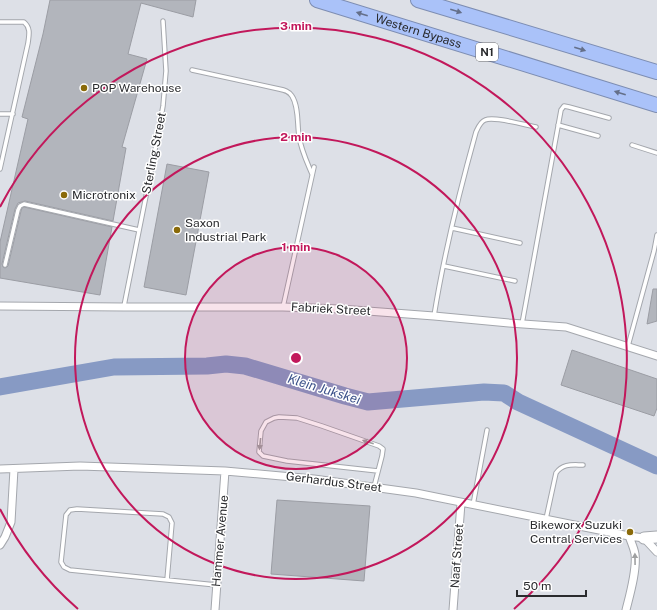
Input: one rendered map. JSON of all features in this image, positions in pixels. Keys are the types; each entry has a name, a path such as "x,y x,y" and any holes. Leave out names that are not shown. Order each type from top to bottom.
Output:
{"highway":[{"name":"Western Bypass","path":"317,0 657,104"},
{"path":"418,0 657,72"}],"street":[{"name":"Fabriek Street","path":"0,306 124,308 283,307 434,316 566,327 657,356"},
{"name":"Gerhardus Street","path":"0,469 80,466 226,472 314,479 416,493 644,538"},
{"path":"0,545 6,537 11,522 14,469"},
{"name":"Hammer Avenue","path":"214,610 226,472"},
{"name":"Naaf Street","path":"453,610 461,502"},
{"path":"626,610 635,560 635,553 629,536"},
{"path":"644,538 657,537"},
{"path":"644,538 657,552"}],"lane":[{"name":"Sterling Street","path":"124,308 156,149 164,99 166,71 163,21"},
{"path":"0,22 24,22 28,27 28,43 0,169"},
{"path":"192,70 279,89 290,93 295,104 300,143 312,174"},
{"path":"522,324 561,110 564,106 609,118"},
{"path":"0,114 13,114"},
{"path":"434,316 452,228 476,132 483,120 488,119 496,119 536,127"},
{"path":"558,125 598,136"},
{"path":"632,145 657,153"},
{"path":"283,307 314,167"},
{"path":"4,265 18,210 20,206 24,204 139,230"},
{"path":"452,228 520,243"},
{"path":"628,346 657,235"},
{"path":"444,266 515,281"},
{"path":"374,487 382,456 383,449 373,443 297,418 274,418 266,422 261,431 259,452 263,456 287,461 378,471"},
{"path":"473,505 487,430"},
{"path":"546,519 556,473 558,470 566,465 583,465"},
{"path":"167,580 172,523 169,518 163,514 77,509 70,510 66,515 61,562 64,567 70,570 167,580 216,585"}],"building":[{"path":"50,0 196,0 193,17 141,3 128,54 147,59 122,147 126,148 113,221 25,201 18,203 15,209 2,264 5,268 8,266 21,211 24,207 112,227 100,295 0,278 0,242 28,119 22,117"},
{"name":"Saxon Industrial Park","path":"167,164 209,172 186,295 144,287"},
{"path":"653,289 657,289 657,321 647,324"},
{"path":"572,350 657,379 657,408 654,416 561,385"},
{"path":"277,500 370,506 364,581 271,574"}],"waterway":[{"name":"Klein Jukskei","path":"0,387 114,367 207,366 226,364 245,366 368,402 484,392 504,393 518,402 657,466"}],"place":[{"name":"POP Warehouse","path":"84,88"},
{"name":"Microtronix","path":"64,195"},
{"name":"Saxon Industrial Park","path":"177,230"},
{"name":"Bikeworx Suzuki Central Services","path":"630,532"}]}
